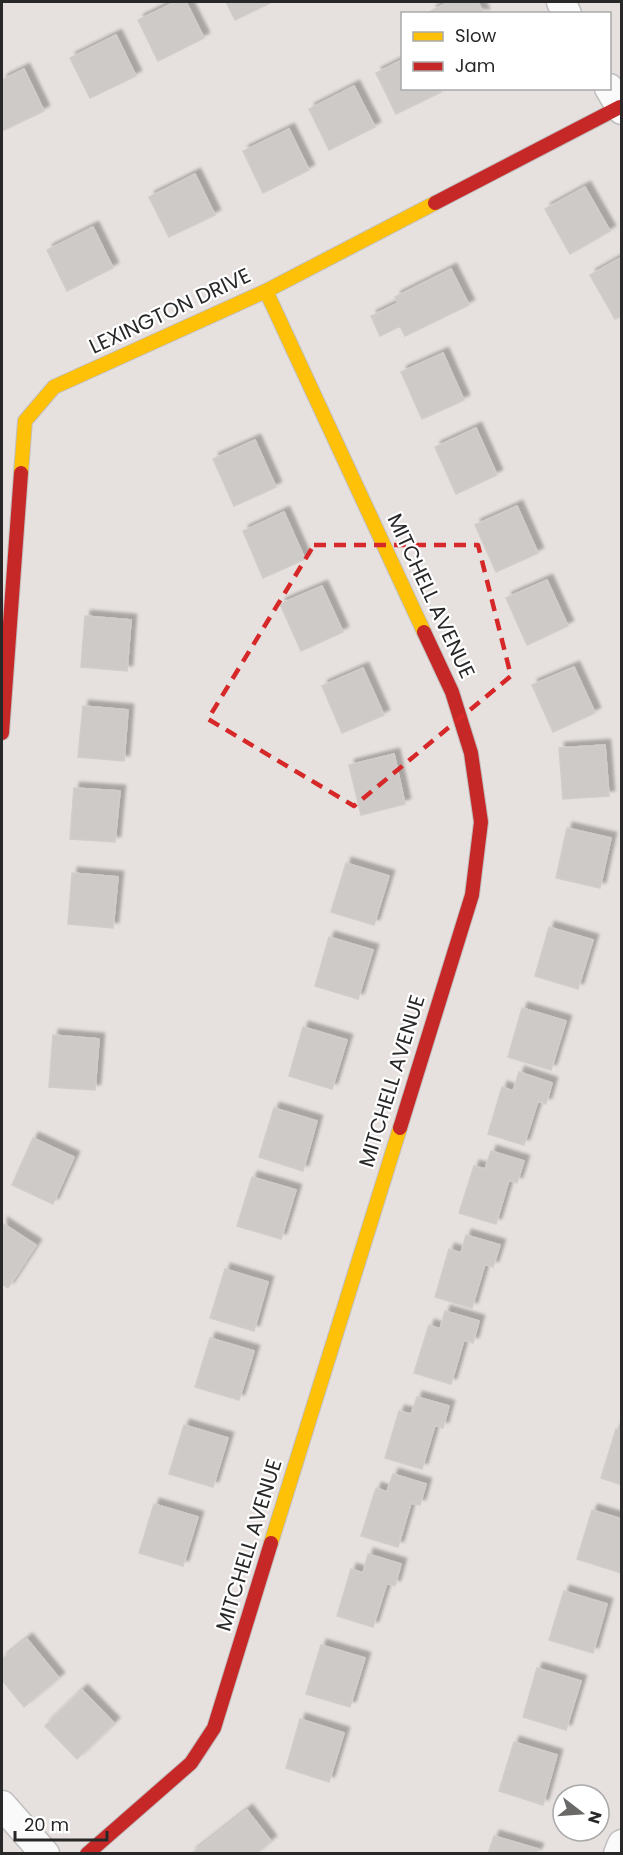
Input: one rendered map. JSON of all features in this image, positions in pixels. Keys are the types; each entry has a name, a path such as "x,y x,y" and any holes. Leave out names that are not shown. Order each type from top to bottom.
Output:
{"street":[{"name":"LEXINGTON DRIVE","path":"2,733 25,421 54,387 266,291 617,102"},
{"name":"MITCHELL AVENUE","path":"87,1854 191,1763 214,1728 472,895 481,822 471,753 452,692 266,291"},
{"path":"2,1805 45,1854"},
{"path":"618,1854 621,1844"}],"highlighted area":[{"path":"314,545 478,545 511,676 354,806 208,719"}],"building":[{"path":"175,2 186,2 204,38 158,61 138,20"},
{"path":"226,2 272,2 235,20"},
{"path":"449,2 478,2 483,12 431,12"},
{"path":"116,35 136,76 90,98 70,58"},
{"path":"401,60 401,90 440,90 441,92 396,114 376,73"},
{"path":"24,69 44,111 2,131 2,80"},
{"path":"354,86 375,127 329,150 309,109"},
{"path":"289,129 309,170 263,193 243,151"},
{"path":"195,174 215,215 169,237 149,197"},
{"path":"585,187 610,231 570,254 545,209"},
{"path":"93,227 113,268 67,291 47,250"},
{"path":"622,257 622,316 615,319 590,275"},
{"path":"451,269 469,305 405,336 400,326 380,336 371,316 398,303 395,297"},
{"path":"443,353 464,400 422,419 401,372"},
{"path":"476,428 497,475 456,494 435,447"},
{"path":"255,440 276,487 234,506 213,459"},
{"path":"517,506 538,553 496,572 475,525"},
{"path":"284,512 305,559 263,578 243,531"},
{"path":"547,580 568,626 527,645 506,598"},
{"path":"322,586 343,632 301,651 280,604"},
{"path":"85,616 131,620 127,671 81,667"},
{"path":"574,667 595,713 553,732 532,685"},
{"path":"363,668 384,715 342,733 322,686"},
{"path":"83,706 128,710 124,761 78,757"},
{"path":"605,745 609,796 563,799 559,748"},
{"path":"394,754 405,804 361,815 349,765"},
{"path":"74,788 120,791 115,842 70,839"},
{"path":"567,828 611,838 600,888 556,878"},
{"path":"346,863 389,876 374,925 331,912"},
{"path":"72,873 118,877 113,928 68,924"},
{"path":"549,927 593,940 578,989 535,976"},
{"path":"329,937 373,950 358,999 315,986"},
{"path":"522,1008 566,1021 551,1070 508,1057"},
{"path":"303,1027 347,1040 332,1089 289,1076"},
{"path":"53,1035 99,1039 95,1090 49,1087"},
{"path":"519,1072 552,1083 546,1104 538,1101 524,1145 488,1134 502,1087 513,1091"},
{"path":"274,1108 317,1121 303,1171 259,1157"},
{"path":"33,1138 74,1157 53,1204 12,1185"},
{"path":"491,1151 524,1161 517,1183 509,1180 496,1224 459,1213 474,1166 485,1169"},
{"path":"252,1177 296,1190 281,1239 237,1226"},
{"path":"2,1223 36,1245 8,1288 2,1284"},
{"path":"466,1235 500,1245 493,1267 485,1264 472,1308 435,1297 449,1249 461,1253"},
{"path":"225,1269 268,1282 254,1331 210,1318"},
{"path":"445,1311 479,1321 473,1343 464,1340 451,1384 414,1373 429,1325 440,1329"},
{"path":"210,1338 254,1351 239,1400 195,1387"},
{"path":"417,1397 449,1406 443,1428 435,1425 422,1469 385,1458 399,1411 411,1414"},
{"path":"184,1425 228,1438 213,1487 169,1474"},
{"path":"616,1429 622,1431 622,1485 601,1478"},
{"path":"393,1474 426,1484 420,1505 411,1503 398,1547 361,1536 376,1488 387,1492"},
{"path":"154,1504 198,1517 183,1566 139,1553"},
{"path":"592,1510 622,1519 621,1573 577,1559"},
{"path":"368,1554 401,1564 395,1586 387,1583 373,1627 337,1616 351,1569 363,1573"},
{"path":"564,1591 607,1604 593,1653 549,1640"},
{"path":"27,1639 59,1678 24,1707 2,1680 2,1659"},
{"path":"321,1645 365,1658 350,1707 306,1694"},
{"path":"537,1668 581,1681 566,1730 523,1717"},
{"path":"82,1690 114,1723 77,1759 45,1726"},
{"path":"300,1719 344,1733 329,1782 286,1768"},
{"path":"514,1742 557,1755 543,1805 499,1791"},
{"path":"247,1810 271,1841 256,1854 191,1854"},
{"path":"494,1836 538,1849 536,1854 488,1854"}],"traffic: slow":[{"path":"21,473 25,421 54,387 266,291 435,203"},
{"path":"266,291 424,632"},
{"path":"271,1543 400,1128"}],"traffic: jam":[{"path":"435,203 620,107"},
{"path":"2,733 21,473"},
{"path":"400,1128 472,895 481,822 471,753 452,692 424,632"},
{"path":"87,1854 191,1763 214,1728 271,1543"}]}
